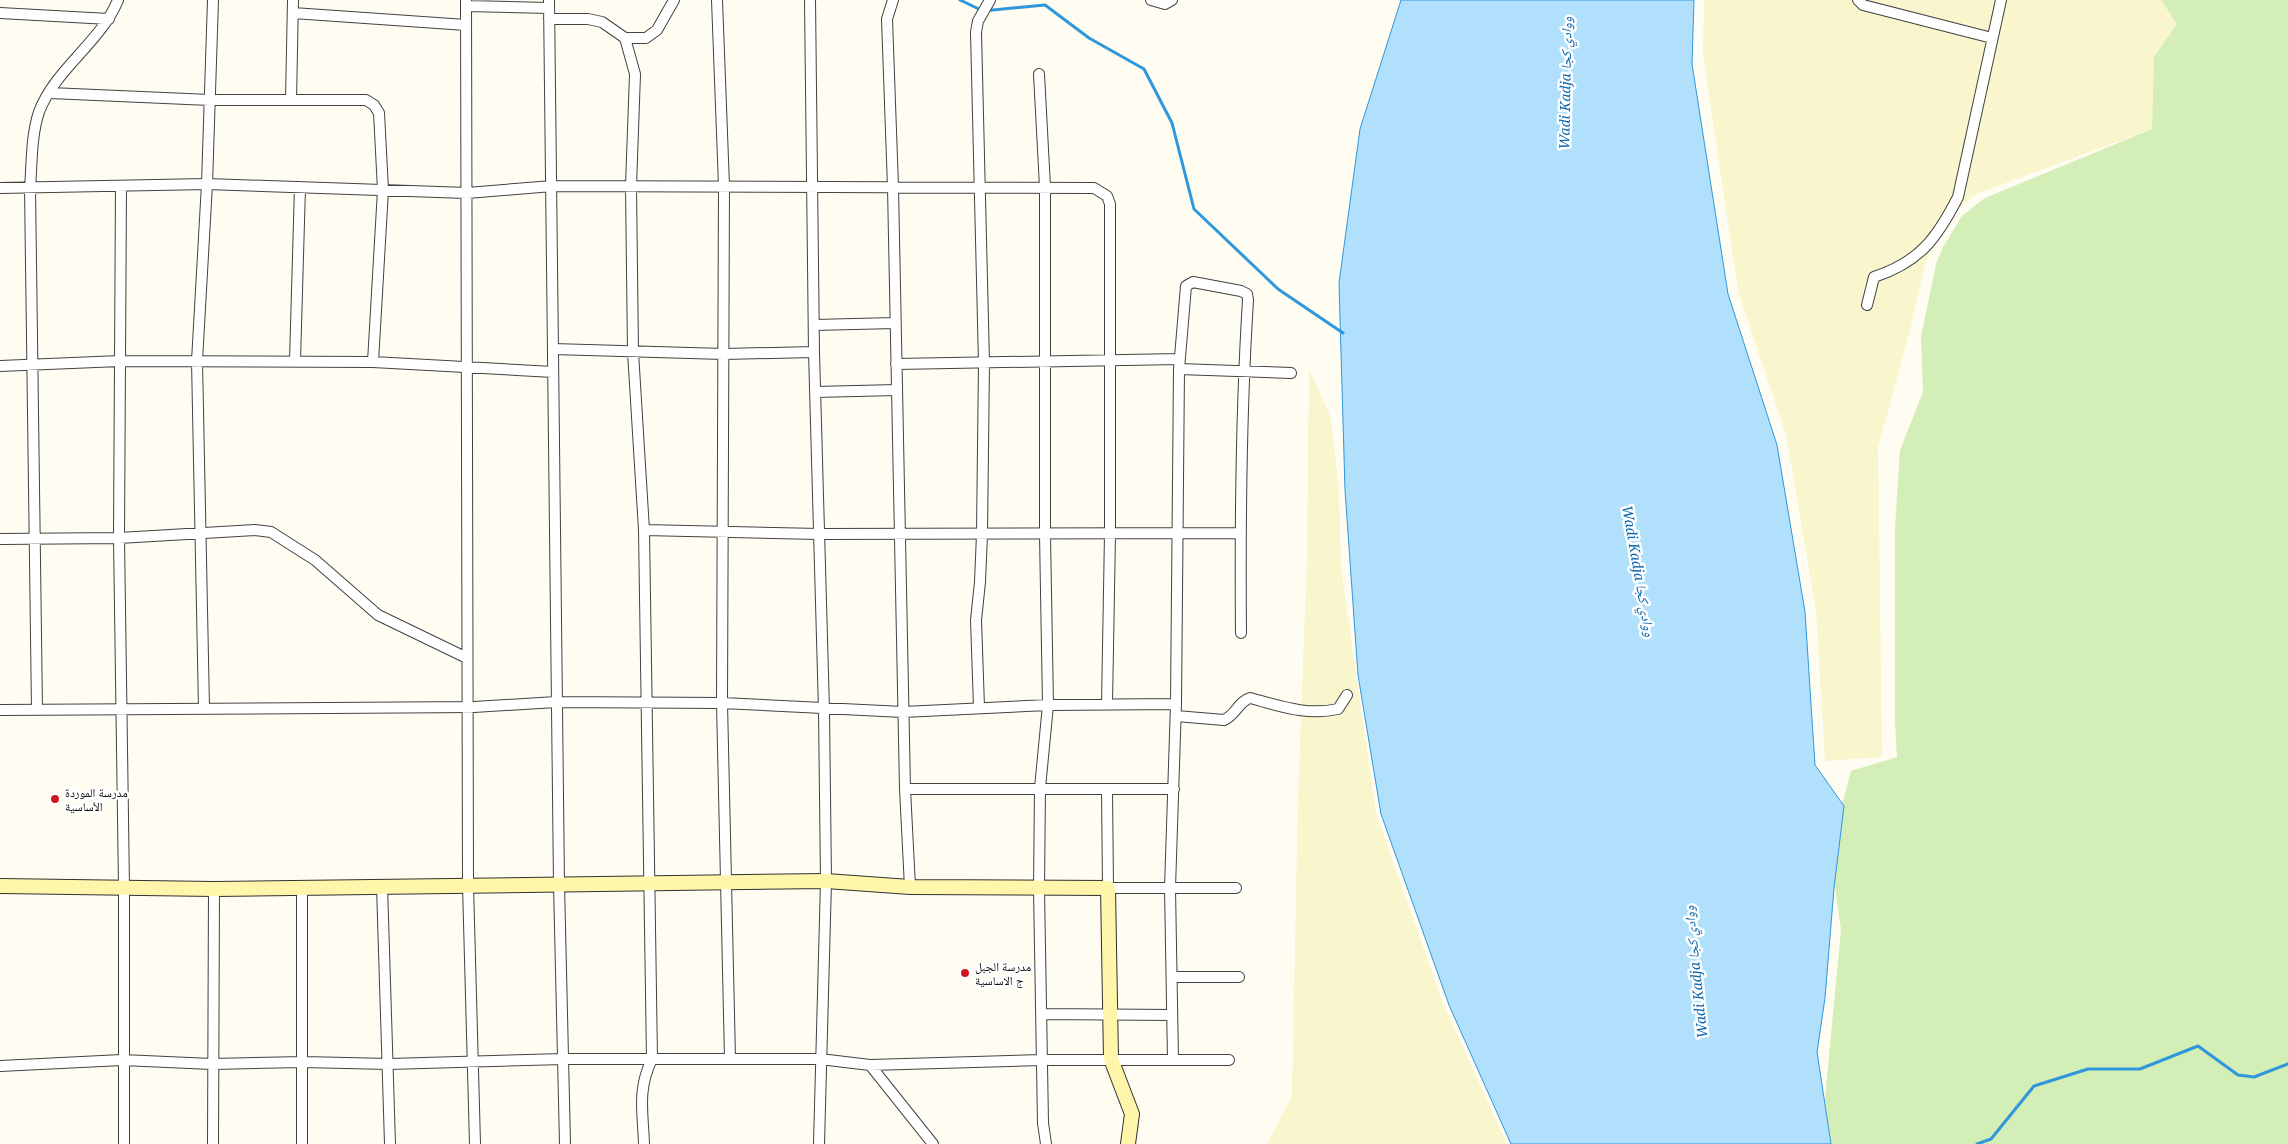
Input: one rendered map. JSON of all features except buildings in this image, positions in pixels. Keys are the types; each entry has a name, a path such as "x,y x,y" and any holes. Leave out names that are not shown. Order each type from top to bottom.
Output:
{"main road":[{"path":"0,886 214,889 826,881 910,887 1108,888 1111,1059 1132,1114 1128,1144"}],"street":[{"path":"37,710 30,188 34,129 40,110 50,93 109,19 118,0"},
{"path":"204,708 197,361 207,184 213,0"},
{"path":"290,100 293,0"},
{"path":"549,19 602,22 625,38 646,38 657,30 674,0"},
{"path":"718,0 724,186 722,703 730,1059"},
{"path":"810,0 814,352 824,710 826,881 818,1144"},
{"path":"893,0 887,19 893,186 904,789 910,887"},
{"path":"979,708 976,620 982,534 984,363 978,187 976,32 978,21 990,0"},
{"path":"1151,0 1165,4 1172,0"},
{"path":"1858,0 1863,5 1906,18 1992,38"},
{"path":"1866,305 1874,277 1924,251 1944,225 1958,197 2001,0"},
{"path":"474,1144 468,885 466,3 549,4 556,702 565,1144"},
{"path":"0,13 109,19"},
{"path":"293,13 466,25"},
{"path":"625,38 635,74 631,186 633,352 644,530 647,704 652,1059 643,1077 644,1144"},
{"path":"1039,74 1044,187 1045,535 1048,705 1040,788 1039,888 1042,1060 1046,1144"},
{"path":"50,93 210,100 366,100 374,105 379,113 383,190 373,362"},
{"path":"0,188 207,184 467,193 552,186 1094,188 1107,196 1110,204 1110,534 1107,704"},
{"path":"121,186 119,538 124,888 122,1060 124,1144"},
{"path":"295,362 300,188"},
{"path":"1173,1060 1170,888 1176,716 1179,364 1186,286 1193,282 1242,291 1246,294 1240,533 1241,633"},
{"path":"814,325 896,323"},
{"path":"553,349 724,354 814,352"},
{"path":"0,366 120,361 373,362 553,372"},
{"path":"896,364 1110,361 1179,364 1244,371 1291,373"},
{"path":"815,392 897,390"},
{"path":"0,538 119,538 255,530 271,532 315,560 378,614 467,658"},
{"path":"644,530 819,534 899,532 1045,535 1240,533"},
{"path":"1176,716 1224,720 1231,716 1244,700 1250,698 1297,710 1324,712 1338,709 1347,695"},
{"path":"0,710 467,707 556,702 722,703 824,710 903,712 1048,705 1176,704"},
{"path":"904,789 1174,789"},
{"path":"1107,789 1108,888 1236,888"},
{"path":"382,886 390,1144"},
{"path":"302,887 302,1144"},
{"path":"212,1144 214,889"},
{"path":"1172,977 1239,977"},
{"path":"1042,1014 1172,1014"},
{"path":"0,1066 122,1060 212,1064 303,1062 389,1064 564,1059 820,1059 870,1065 1111,1059 1229,1060"},
{"path":"870,1065 933,1144"}],"shaded area":[{"path":"1704,0 2161,0 2177,24 2154,57 2152,129 1976,194 1955,211 1932,245 1925,265 1909,334 1878,447 1882,757 1825,761 1816,610 1786,435 1738,291 1703,55"},
{"path":"1309,369 1331,418 1339,492 1341,568 1376,814 1444,1006 1507,1144 1267,1144 1292,1096 1298,798 1307,558"}],"green space":[{"path":"2161,0 2288,0 2288,1144 1831,1144 1825,1098 1841,930 1830,851 1851,771 1897,757 1895,721 1895,529 1900,450 1923,392 1921,337 1936,264 1943,247 1962,216 1985,198 2152,129 2154,57 2177,24"}],"water":[{"name":"Wadi Kadja ووادي كجا","path":"1401,0 1694,0 1692,64 1728,294 1777,445 1805,612 1815,765 1844,806 1834,888 1825,998 1817,1052 1831,1144 1511,1144 1449,1005 1381,814 1358,675 1345,490 1339,283 1360,129"}],"waterway":[{"path":"960,0 983,11 1045,5 1089,38 1144,69 1172,123 1194,209 1278,289 1343,333"},
{"path":"1977,1144 1991,1139 2034,1086 2088,1069 2140,1069 2198,1046 2238,1075 2254,1077 2288,1064"}],"place":[{"name":"مدرسة الموردة الأساسية","path":"55,799"},
{"name":"مدرسة الجبل ج الاساسية","path":"965,973"}]}
